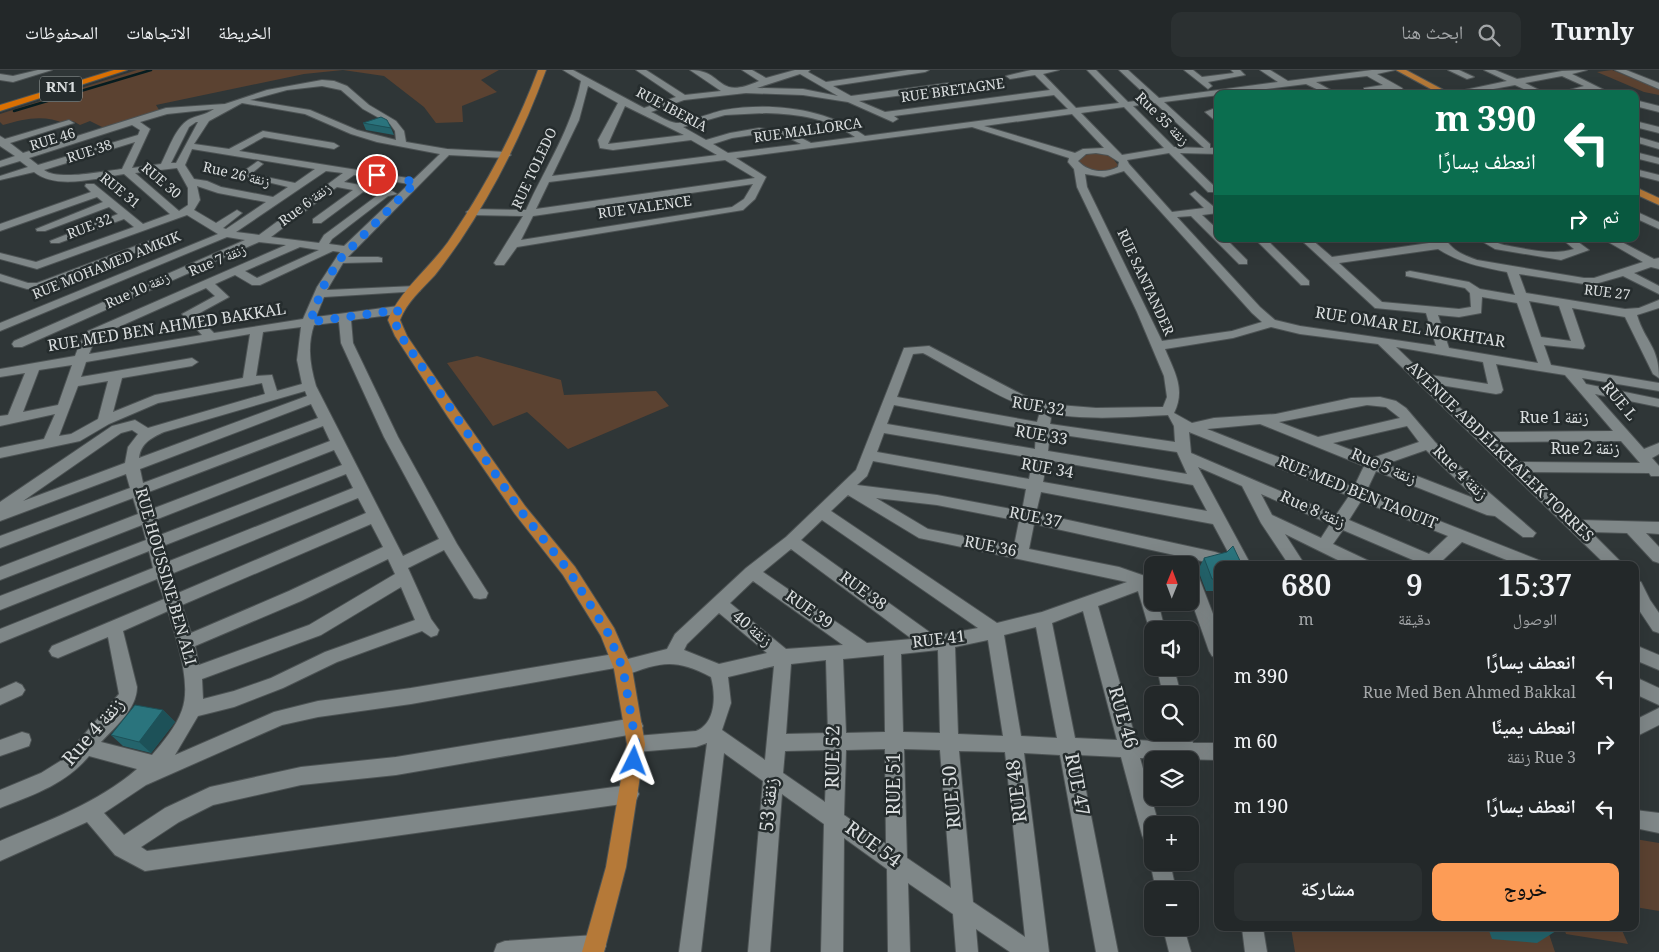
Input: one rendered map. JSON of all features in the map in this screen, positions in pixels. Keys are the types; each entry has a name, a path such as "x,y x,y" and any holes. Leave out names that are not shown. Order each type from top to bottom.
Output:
{"highway":[{"name":"RN1","path":"0,103 109,70"},
{"name":"RN1","path":"0,108 123,70"}],"main road":[{"path":"542,70 506,155 441,259 398,310 394,320 401,336 520,510 569,571 608,633 621,664 635,735 629,794 616,867 594,949"},
{"path":"1400,70 1440,90"},
{"path":"1639,192 1659,202"}],"street":[{"path":"0,77 18,78 48,70"},
{"name":"RUE IBERIA","path":"567,70 623,102 675,126 760,178"},
{"path":"640,70 683,98"},
{"path":"694,70 728,91"},
{"path":"746,70 765,81"},
{"path":"746,90 765,81 802,70 851,100 922,131"},
{"path":"824,85 924,70"},
{"path":"1010,76 1036,71 1055,70"},
{"name":"Rue 35 زنقة","path":"1091,70 1212,190"},
{"path":"1123,70 1213,151"},
{"path":"1188,70 1214,91"},
{"path":"1201,80 1241,75 1235,70"},
{"path":"1264,70 1286,82"},
{"name":"RUE MALLORCA","path":"1245,90 1286,82 1309,82 1391,70"},
{"path":"1452,70 1470,77"},
{"path":"1488,70 1535,90"},
{"path":"1501,75 1515,70"},
{"path":"1474,90 1558,72 1578,70"},
{"path":"1619,70 1659,86"},
{"path":"1036,71 1120,159 1256,310 1271,323"},
{"path":"1558,72 1599,90"},
{"path":"1362,73 1399,90"},
{"name":"RUE TOLEDO","path":"500,263 516,244 545,180 563,148 585,81"},
{"path":"1309,82 1326,90"},
{"path":"0,164 18,155 176,109 222,106 303,84 334,84 344,88 360,103 395,124 401,132 401,144"},
{"path":"644,111 683,98 728,91 803,92 851,100 948,86"},
{"path":"1367,90 1390,86"},
{"path":"1578,90 1592,87"},
{"name":"RUE BRETAGNE","path":"884,115 1056,92"},
{"name":"RUE MALLORCA","path":"545,180 1214,93"},
{"path":"238,101 307,112 363,136 401,144 447,152 506,155"},
{"path":"623,102 603,140 603,146 613,147 691,137"},
{"path":"1639,104 1659,109"},
{"path":"1,141 39,171 58,178 180,165 201,125 222,106"},
{"path":"675,126 719,114 782,111 810,115 835,123 862,138"},
{"path":"1639,111 1659,116"},
{"path":"165,166 184,126 193,120 208,118"},
{"path":"126,170 145,129 134,122"},
{"path":"1,141 69,123"},
{"path":"972,125 1074,156 1089,150 1103,151 1120,159 1172,150 1213,151"},
{"path":"1639,125 1659,130"},
{"name":"RUE 46","path":"18,155 90,130"},
{"path":"705,144 730,136 774,133 798,138 810,146"},
{"path":"229,153 263,134 334,146"},
{"name":"RUE 38","path":"39,171 143,136"},
{"path":"1639,140 1659,146"},
{"path":"190,146 416,182"},
{"path":"192,710 234,699 277,683 331,657 428,626 360,491 339,443 312,392 303,361 304,346 310,322 320,294 339,260 447,152"},
{"name":"RUE SANTANDER","path":"1074,156 1073,162 1080,168 1082,187 1157,346 1173,385 1172,403 1168,411"},
{"path":"1639,156 1659,161"},
{"path":"1080,168 1092,173 1107,174 1119,171 1120,159"},
{"path":"258,164 243,175 297,186"},
{"name":"RUE MOHAMED AMKIK","path":"180,165 196,200 182,213 221,231 347,250"},
{"name":"RUE MOHAMED AMKIK","path":"3,322 221,231 278,199 323,168"},
{"name":"RUE 30","path":"126,170 182,213"},
{"path":"4,178 39,171"},
{"name":"Rue 6 زنقة","path":"260,238 350,173"},
{"path":"1639,173 1659,178"},
{"name":"RUE 31","path":"79,177 142,228"},
{"path":"471,212 530,213 760,178"},
{"name":"RUE VALENCE","path":"516,244 734,210 742,207 750,199 760,178"},
{"name":"Rue 26 زنقة","path":"189,182 203,183 218,190 311,202"},
{"path":"335,184 402,196"},
{"path":"317,221 361,189"},
{"path":"2,225 28,218 98,193"},
{"path":"236,271 256,283 327,247 328,237 386,193"},
{"path":"1195,194 1214,210"},
{"path":"41,229 110,203"},
{"path":"1170,215 1214,210"},
{"path":"1194,212 1214,233"},
{"path":"5,278 72,255 182,213"},
{"path":"221,231 237,213"},
{"name":"RUE 32","path":"55,241 125,215"},
{"path":"1639,216 1655,225"},
{"path":"28,218 72,255"},
{"path":"153,223 180,244"},
{"path":"1639,228 1655,225"},
{"path":"5,278 27,286 38,286 170,236"},
{"name":"Rue 10 زنقة","path":"18,344 260,238"},
{"path":"1223,242 1243,262"},
{"path":"1263,242 1305,283"},
{"path":"1309,242 1369,297 1385,306 1459,313 1475,311 1477,308 1476,292"},
{"path":"1398,242 1409,249"},
{"path":"1331,261 1409,249 1440,242 1464,260 1512,270 1589,282 1657,264"},
{"path":"1489,242 1499,247 1564,257 1583,250 1571,242"},
{"path":"1614,242 1657,264"},
{"name":"Rue 7 زنقة","path":"49,444 64,408 86,343 92,334 120,320 300,243"},
{"path":"1526,251 1529,272"},
{"path":"123,255 136,266"},
{"path":"0,256 37,266"},
{"path":"339,260 378,260"},
{"path":"1512,270 1546,368"},
{"path":"1624,272 1659,291"},
{"path":"1410,274 1465,284 1476,292 1521,298"},
{"path":"207,283 223,297 188,314 211,337"},
{"path":"320,294 416,289"},
{"name":"RUE 27","path":"1521,298 1630,313 1646,310 1659,304"},
{"name":"RUE 27","path":"1536,340 1579,346 1564,303"},
{"path":"105,306 120,320"},
{"name":"RUE MED BEN AHMED BAKKAL","path":"0,373 257,329 398,310"},
{"path":"1431,310 1444,329 1444,352"},
{"path":"1630,313 1634,326 1645,343 1659,374"},
{"path":"345,317 347,343 392,437 447,542 480,593"},
{"path":"1157,346 1234,334 1271,323"},
{"name":"RUE OMAR EL MOKHTAR","path":"1271,323 1300,330 1382,341 1659,388"},
{"path":"249,380 257,329"},
{"name":"AVENUE ABDELKHALEK TORRES","path":"1382,341 1516,467 1612,561"},
{"path":"672,654 680,638 752,572 791,542 850,489 862,472 908,351 925,348 1018,398 1044,408 1096,412 1168,411 1187,425 1220,421 1263,420"},
{"path":"1420,377 1496,390 1489,359"},
{"path":"73,383 192,362"},
{"path":"6,420 34,367"},
{"name":"RUE L","path":"1570,373 1652,467"},
{"path":"104,421 116,376"},
{"path":"0,453 75,438 104,421 155,399 217,389 249,380 267,378 272,397"},
{"path":"1583,387 1659,403"},
{"path":"0,509 117,429 135,426 146,434 164,427 272,397 312,392"},
{"path":"0,515 133,465 312,392"},
{"name":"RUE 32","path":"889,400 1183,452"},
{"name":"Rue 4 زنقة","path":"1263,420 1361,400 1379,400 1397,407 1428,444 1463,480 1503,515 1528,533"},
{"path":"6,420 64,408"},
{"path":"1020,554 1029,519 1041,455 1044,408"},
{"path":"0,542 326,420"},
{"name":"Rue 5 زنقة","path":"1263,420 1503,515"},
{"path":"1320,441 1408,421"},
{"path":"1187,425 1183,432 1183,452 1241,561"},
{"name":"RUE MED BEN TAOUIT","path":"1187,425 1458,536 1524,561"},
{"name":"RUE 33","path":"878,427 1198,481"},
{"name":"RUE HOUSSINE BEN ALI","path":"0,851 90,811 141,778 155,765 173,743 192,710 195,692 185,643 153,543 138,491 132,460 135,447 146,434"},
{"name":"Rue 1 زنقة","path":"1484,437 1624,436"},
{"path":"0,574 339,443"},
{"path":"1324,546 1357,494 1373,463 1428,444"},
{"path":"1652,467 1659,448"},
{"name":"Rue 8 زنقة","path":"1183,452 1426,561"},
{"name":"RUE 34","path":"869,455 1219,519"},
{"path":"0,603 350,467"},
{"name":"Rue 2 زنقة","path":"1516,467 1652,467"},
{"path":"1247,482 1266,519 1294,561"},
{"name":"RUE 37","path":"850,489 929,499 1175,547 1215,558"},
{"name":"RUE 36","path":"850,489 924,534 1119,573 1144,580"},
{"path":"0,636 360,491"},
{"path":"822,513 995,631"},
{"path":"58,651 374,516"},
{"path":"1266,519 1355,561"},
{"path":"1575,526 1659,528"},
{"path":"1631,527 1659,557"},
{"path":"1436,561 1458,536"},
{"path":"185,643 295,596 398,564 447,542"},
{"name":"RUE 38","path":"791,542 939,642"},
{"path":"1199,564 1235,549"},
{"path":"192,675 314,630 398,564"},
{"name":"RUE 39","path":"752,572 864,650"},
{"name":"RUE 41","path":"718,672 783,657 939,642 995,631 1043,619 1144,582"},
{"path":"1639,593 1659,626"},
{"path":"1199,599 1214,640"},
{"name":"RUE 46","path":"1088,602 1130,748 1147,816"},
{"name":"زنقة 40","path":"719,604 783,657"},
{"name":"RUE 47","path":"1043,619 1107,952"},
{"name":"Rue 4 زنقة","path":"0,799 54,776 69,766 87,747 128,696 128,687 114,628"},
{"name":"RUE 48","path":"995,631 1013,743 1038,952"},
{"name":"RUE 50","path":"939,642 967,952"},
{"name":"RUE 51","path":"892,646 899,952"},
{"name":"RUE 52","path":"832,952 837,741 834,651"},
{"path":"141,778 280,718 300,712 621,664 672,654 694,659 718,672 724,688 724,706 714,735 690,952"},
{"path":"1639,654 1659,663"},
{"name":"زنقة 53","path":"759,952 783,657"},
{"path":"1639,686 1659,697"},
{"path":"1639,727 1659,716"},
{"path":"122,848 172,815 210,796 301,776 396,766 635,735 696,739 714,735"},
{"name":"RUE 54","path":"714,735 896,863 1029,952"},
{"path":"0,748 22,740"},
{"path":"776,743 895,740 1130,748 1183,741 1214,751"},
{"path":"87,747 155,765"},
{"path":"90,811 122,848 145,860 629,794"},
{"path":"1639,820 1659,823"},
{"path":"1252,931 1256,952"},
{"path":"1176,936 1180,952"},
{"path":"505,952 594,949"}],"shaded area":[{"path":"137,70 343,70 304,74 156,105 161,113 118,127 112,124 104,128 90,121 80,125 73,121 65,124 42,118 26,119 3,125 0,122 0,114"},
{"path":"343,70 499,70 481,80 497,92 462,106 463,122 436,123 424,107 384,76"},
{"path":"1612,70 1659,89 1659,95 1644,92 1597,72"},
{"path":"1092,153 1111,156 1118,165 1114,169 1104,172 1078,164 1078,158"},
{"path":"477,356 561,380 564,395 656,391 669,406 568,449 527,412 493,426 447,363"},
{"path":"1639,840 1659,843 1659,911 1639,908"},
{"path":"1292,931 1548,931 1555,952 1295,952"},
{"path":"1565,931 1622,931 1628,944 1566,934"}],"building":[{"path":"381,117 387,120 391,128 363,123"},
{"path":"1233,546 1240,561 1214,561 1214,579 1212,579 1204,558 1227,552"},
{"path":"135,705 163,710 139,742 111,735"}],"waterway":[{"path":"14,111 151,70"}],"route":[{"path":"377,175 416,182 376,220 339,260 323,287 310,322 398,310 394,320 401,336 520,510 569,571 608,633 623,669 634,726 636,744 634,761"}]}
